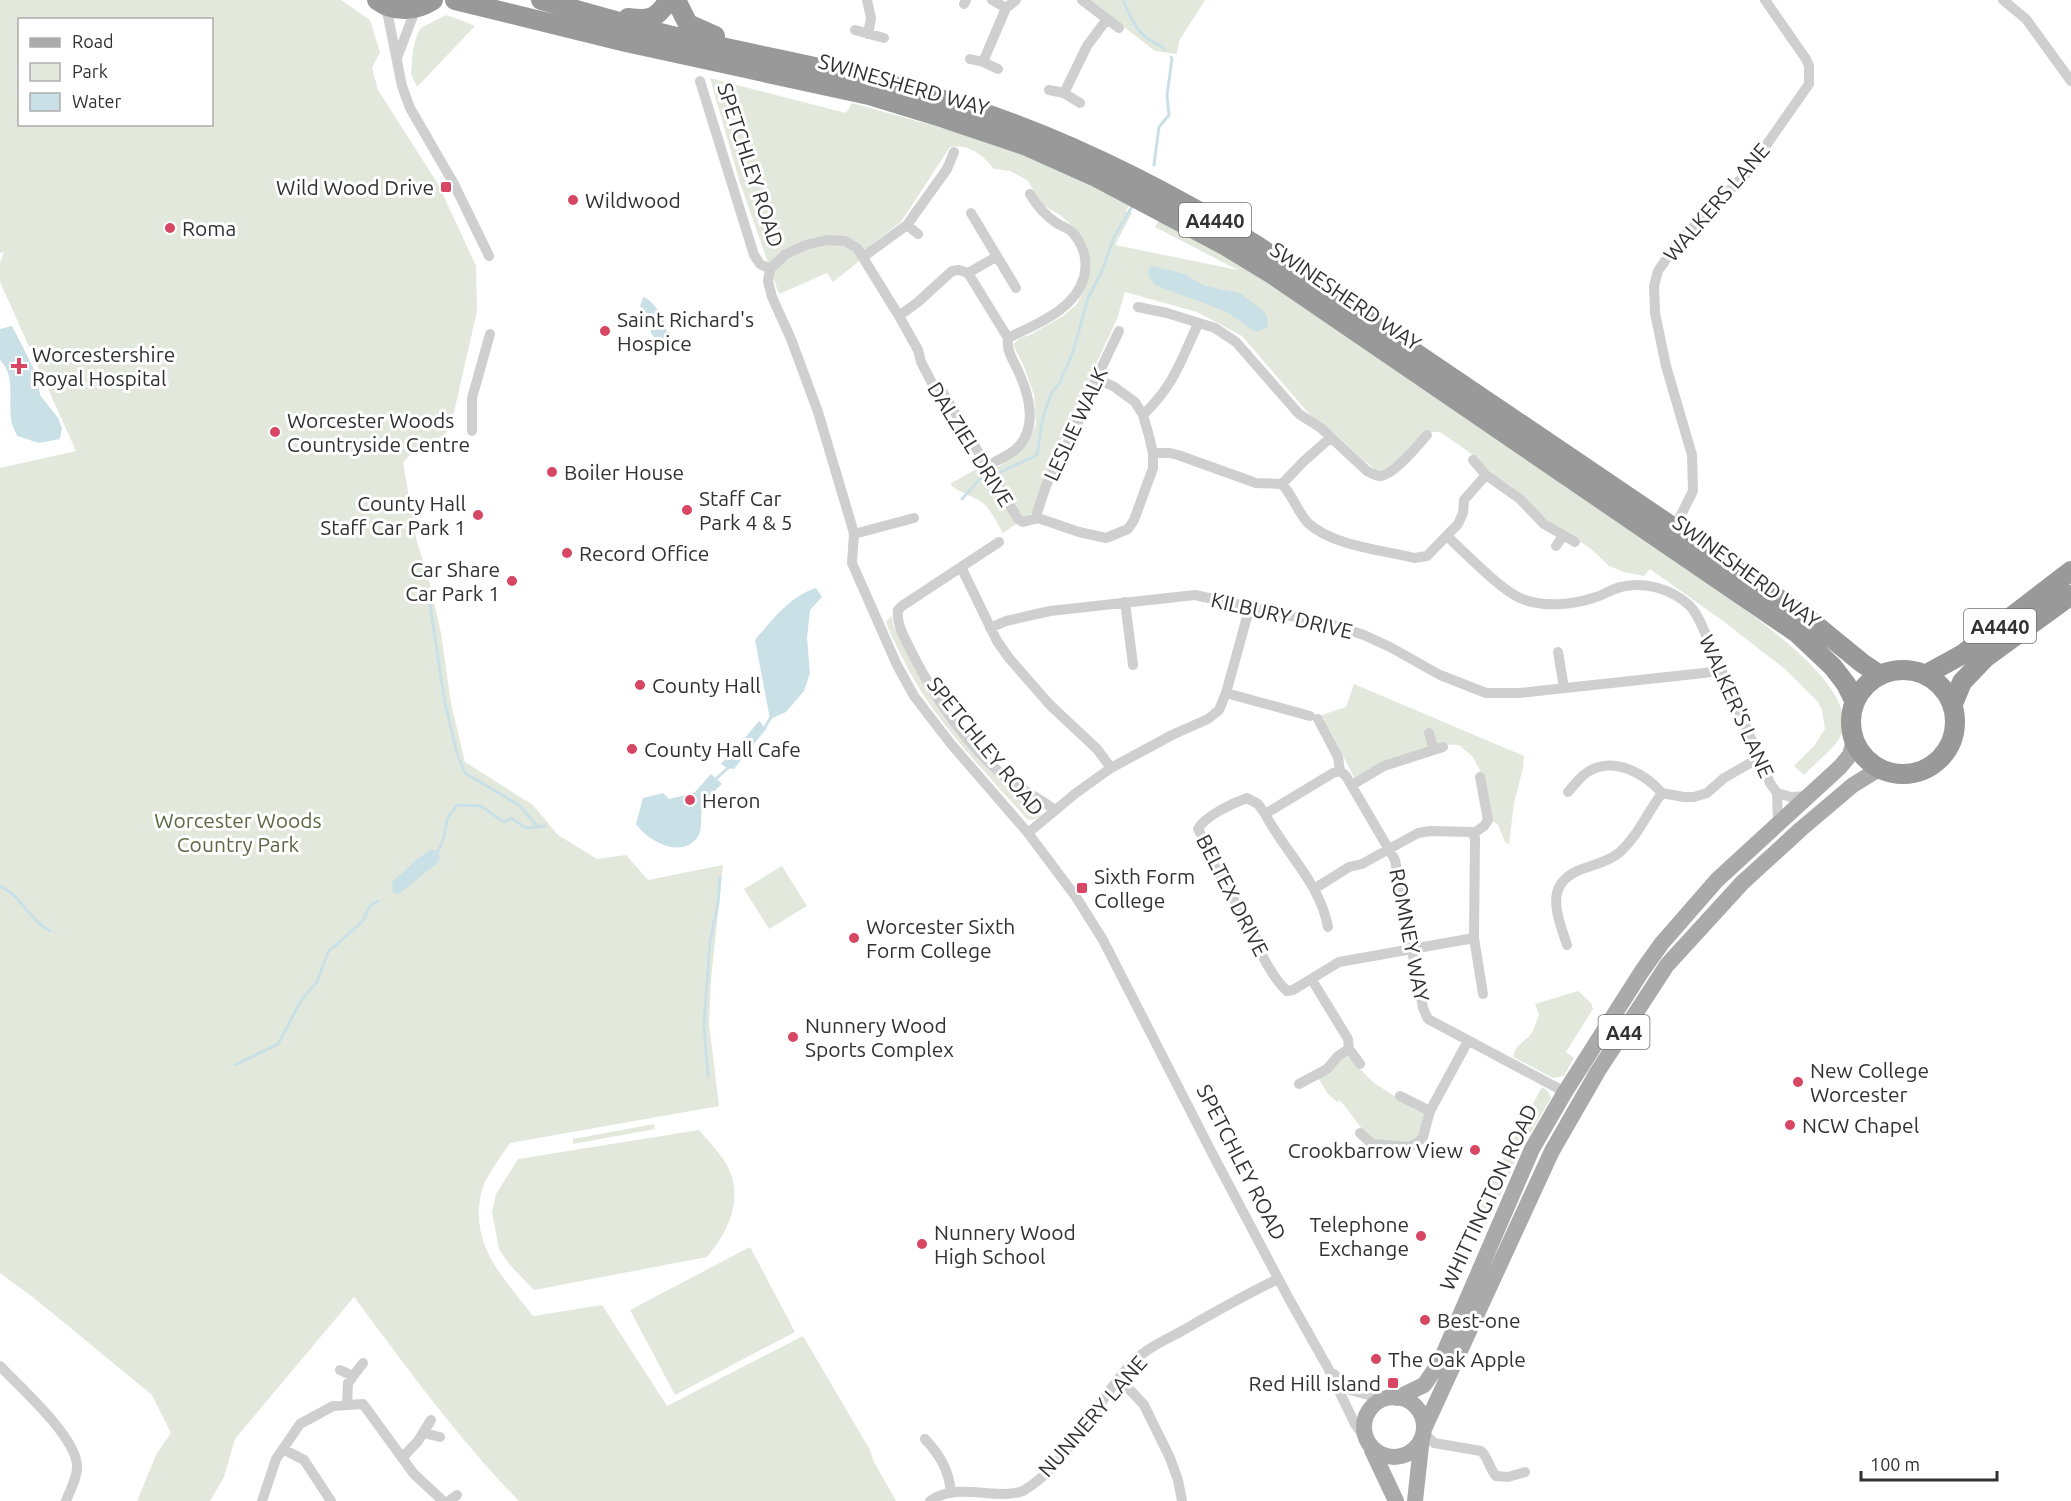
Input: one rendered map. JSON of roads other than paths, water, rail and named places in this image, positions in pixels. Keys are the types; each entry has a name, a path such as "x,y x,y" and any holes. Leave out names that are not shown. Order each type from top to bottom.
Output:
{"highway":[{"name":"SWINESHERD WAY","path":"455,0 626,42 869,95 1027,146 1094,176 1226,246 1272,274 1641,525 1797,633 1833,667 1846,684 1855,702"},
{"name":"SWINESHERD WAY","path":"541,0 668,35 847,75 955,103 1042,135 1142,180 1190,205 1256,245 1675,527 1807,618 1880,675"},
{"path":"546,0 636,20 647,20 656,16 669,0"},
{"path":"676,0 688,24 744,51"},
{"path":"379,2 399,9 424,4"},
{"name":"A4440","path":"1924,675 1963,654 2071,571"},
{"name":"A4440","path":"1953,704 1962,682 1985,658 2071,595"},
{"path":"1908,670 1924,675 1945,691 1953,704 1954,734 1946,751 1933,765 1917,772 1904,774 1879,769 1865,758 1854,740 1851,722 1855,702 1865,686 1880,675 1892,671 1908,670"}],"main road":[{"name":"WHITTINGTON ROAD","path":"1390,1398 1424,1385 1440,1362 1532,1149 1565,1092 1642,971 1662,943 1717,880 1840,767 1850,755 1854,740"},
{"name":"WHITTINGTON ROAD","path":"1423,1433 1552,1151 1592,1080 1667,965 1742,883 1853,785 1879,769"},
{"path":"1390,1398 1408,1400 1417,1409 1423,1433"},
{"name":"A44","path":"1390,1398 1373,1407 1366,1416 1364,1426 1369,1445 1379,1455 1399,1456 1415,1447 1423,1433"},
{"name":"A44","path":"1415,1499 1423,1433"},
{"name":"SPETCHLEY ROAD","path":"1369,1445 1397,1501"},
{"path":"1397,1501 1415,1499"}],"street":[{"path":"867,0 871,10 868,34"},
{"path":"992,0 1006,8"},
{"path":"983,62 1006,8 1016,0"},
{"path":"1082,0 1119,28"},
{"name":"WALKERS LANE","path":"1675,527 1694,490 1692,455 1666,366 1655,313 1654,286 1658,271 1670,252 1746,174 1809,84 1809,66 1806,59 1764,0"},
{"path":"2003,0 2026,20 2071,81"},
{"path":"379,2 388,16 402,86 410,108 454,184 489,256"},
{"path":"398,58 424,4"},
{"path":"1064,93 1087,46 1107,19"},
{"path":"855,30 884,38"},
{"path":"970,59 998,69"},
{"name":"SPETCHLEY ROAD","path":"700,81 754,255 760,264 770,269 768,281 772,297 791,339 818,412 854,534 852,563 883,636 914,696 951,744 1028,833 1076,897 1103,940 1278,1279 1328,1368 1355,1424 1369,1445"},
{"path":"1049,90 1064,93 1080,103"},
{"path":"863,257 907,225 947,169 954,152"},
{"path":"1008,338 1066,306 1077,295 1086,270 1086,258 1072,231 1057,223 1036,205 1030,194"},
{"path":"971,213 1016,288"},
{"path":"907,225 918,234"},
{"name":"DALZIEL DRIVE","path":"770,269 786,254 806,245 826,240 845,241 857,248 918,350 921,362 932,383 941,389 1018,519 1023,522 1035,519 1106,538 1128,529 1134,520 1153,468 1153,453 1143,415 1135,402 1124,393 1096,379"},
{"path":"968,273 996,256"},
{"path":"899,316 952,272 959,270 968,273 1008,338 1009,352 1028,396 1029,428 1024,441 989,472"},
{"path":"1138,307 1167,313 1215,328 1236,342 1299,414 1321,428 1367,471 1381,476 1397,467 1427,435"},
{"path":"1143,415 1162,397 1172,382 1198,324"},
{"name":"LESLIE WALK","path":"1035,519 1046,486 1076,427 1119,331"},
{"path":"471,431 472,398 490,334"},
{"path":"1153,453 1178,455 1256,483 1282,484 1330,438"},
{"path":"1473,460 1486,475 1508,489 1544,524 1575,542"},
{"path":"1282,484 1295,506 1309,523 1335,539 1414,558 1427,556 1447,536 1461,519 1464,500 1486,475"},
{"path":"854,534 914,518"},
{"name":"WALKER'S LANE","path":"1447,536 1505,588 1520,598 1554,604 1574,602 1597,597 1623,586 1638,585 1657,587 1674,594 1691,606 1722,669 1759,758 1777,793 1778,824"},
{"path":"1556,546 1563,536"},
{"path":"999,542 898,610 898,620 935,696 965,734 998,771 1055,810"},
{"path":"961,567 990,628 1009,658 1050,705 1091,742 1111,768"},
{"name":"KILBURY DRIVE","path":"990,628 1006,621 1050,611 1195,595 1336,626 1364,635 1440,675 1486,693 1519,693 1704,674 1722,669"},
{"path":"1125,602 1133,665"},
{"path":"1028,833 1111,768 1214,716 1219,711 1250,606"},
{"path":"1558,652 1563,688"},
{"name":"ROMNEY WAY","path":"1226,693 1314,717 1338,758 1340,771 1352,785 1389,848 1399,871 1423,1008 1428,1019 1565,1092"},
{"path":"1352,785 1384,766 1439,749 1429,734"},
{"path":"1568,792 1585,774 1593,769 1606,766 1622,767 1637,772 1651,780 1662,793 1694,797 1707,793 1724,778 1759,758"},
{"path":"1328,927 1326,913 1314,889 1284,842 1276,835 1265,814 1332,773 1340,771"},
{"path":"1473,834 1488,820 1480,777"},
{"path":"1567,945 1555,906 1556,895 1563,882 1577,870 1604,862 1617,855 1644,823 1662,793"},
{"name":"WALKER'S LANE","path":"1777,793 1791,797 1809,796"},
{"name":"BELTEX DRIVE","path":"1265,814 1258,804 1247,798 1233,803 1201,823 1198,828 1210,858 1257,940 1258,948 1281,986 1287,991 1312,980 1339,962 1474,938"},
{"path":"1314,889 1349,867 1362,864 1425,831 1465,831 1473,834 1475,838 1474,938 1483,994"},
{"path":"1312,980 1348,1039 1349,1049 1360,1064"},
{"path":"1360,1133 1372,1144 1403,1147 1414,1145 1423,1137 1430,1111 1468,1041"},
{"path":"1299,1084 1327,1069 1338,1056 1349,1049"},
{"path":"1400,1096 1430,1111"},
{"path":"1370,1156 1372,1144"},
{"name":"NUNNERY LANE","path":"930,1501 942,1494 951,1493 984,1499 1017,1494 1037,1480 1088,1423 1132,1363 1153,1347 1278,1279"},
{"path":"347,1405 348,1383 363,1363"},
{"path":"0,1366 50,1419 70,1445 78,1467 66,1501"},
{"name":"SPETCHLEY ROAD","path":"1328,1368 1350,1390 1390,1398"},
{"path":"340,1370 353,1376"},
{"path":"1118,1380 1144,1405 1170,1458 1182,1501"},
{"path":"262,1501 270,1472 300,1424 333,1406 363,1404 414,1474 443,1501"},
{"path":"402,1458 418,1441 431,1420"},
{"path":"424,1433 440,1437"},
{"path":"1423,1433 1434,1443 1480,1451 1485,1455 1490,1470 1496,1476 1508,1477 1526,1472"},
{"path":"925,1439 947,1470 951,1493"},
{"path":"283,1449 304,1460 331,1501"}],"water":[{"path":"1151,266 1182,273 1205,286 1240,293 1265,312 1268,320 1267,328 1255,332 1227,312 1155,285 1149,277 1148,270"},
{"path":"643,297 652,303 660,314 666,327 667,338 663,340 655,338 651,333 651,319 640,306"},
{"path":"12,326 37,375 40,395 58,418 62,428 60,439 39,443 17,436 11,420 10,380 0,360 0,329"},
{"path":"816,588 822,597 810,610 807,638 810,673 804,691 786,712 770,719 755,640 790,603"},
{"path":"759,721 766,729 734,769 721,764 731,752 736,756 743,749 739,745"},
{"path":"711,774 722,784 704,803 699,834 690,844 682,847 665,845 648,836 636,824 643,798 663,793 669,799 694,793"},
{"path":"431,849 438,851 440,859 435,865 399,894 393,893 392,882"}],"waterway":[{"path":"1123,0 1139,30 1164,49"},
{"path":"1154,165 1159,127 1169,115 1167,95 1171,57"},
{"path":"996,474 1037,455 1043,417 1051,394 1059,384 1073,352 1088,298 1102,271 1114,237 1133,205"},
{"path":"962,499 980,479 989,476"},
{"path":"428,592 445,703 457,754 465,773 519,805 537,826"},
{"path":"764,729 771,717"},
{"path":"717,778 729,767"},
{"path":"438,851 444,838 449,816 458,805 481,806 504,822 511,818 526,828 545,826"},
{"path":"708,1076 704,1024 710,942 718,903 720,878"},
{"path":"0,886 8,890 36,921 50,931"},
{"path":"235,1065 278,1044 302,999 317,982 328,952 362,922 370,906 378,901"}],"place":[{"name":"Wild Wood Drive","path":"446,187"},
{"name":"Wildwood","path":"573,200"},
{"name":"Roma","path":"170,228"},
{"name":"Saint Richard's Hospice","path":"605,331"},
{"name":"Worcestershire Royal Hospital","path":"19,366"},
{"name":"Worcester Woods Countryside Centre","path":"275,432"},
{"name":"Boiler House","path":"552,472"},
{"name":"Staff Car Park 4 & 5","path":"687,510"},
{"name":"County Hall Staff Car Park 1","path":"478,515"},
{"name":"Record Office","path":"567,553"},
{"name":"Car Share Car Park 1","path":"512,581"},
{"name":"County Hall","path":"640,685"},
{"name":"County Hall Cafe","path":"632,749"},
{"name":"Heron","path":"690,800"},
{"name":"Sixth Form College","path":"1082,888"},
{"name":"Worcester Sixth Form College","path":"854,938"},
{"name":"Nunnery Wood Sports Complex","path":"793,1037"},
{"name":"New College Worcester","path":"1798,1082"},
{"name":"NCW Chapel","path":"1790,1125"},
{"name":"Crookbarrow View","path":"1475,1150"},
{"name":"Telephone Exchange","path":"1421,1236"},
{"name":"Nunnery Wood High School","path":"922,1244"},
{"name":"Best-one","path":"1425,1320"},
{"name":"The Oak Apple","path":"1376,1359"},
{"name":"Red Hill Island","path":"1393,1383"}],"park label":[{"name":"Worcester Woods Country Park","path":"238,832"}]}
